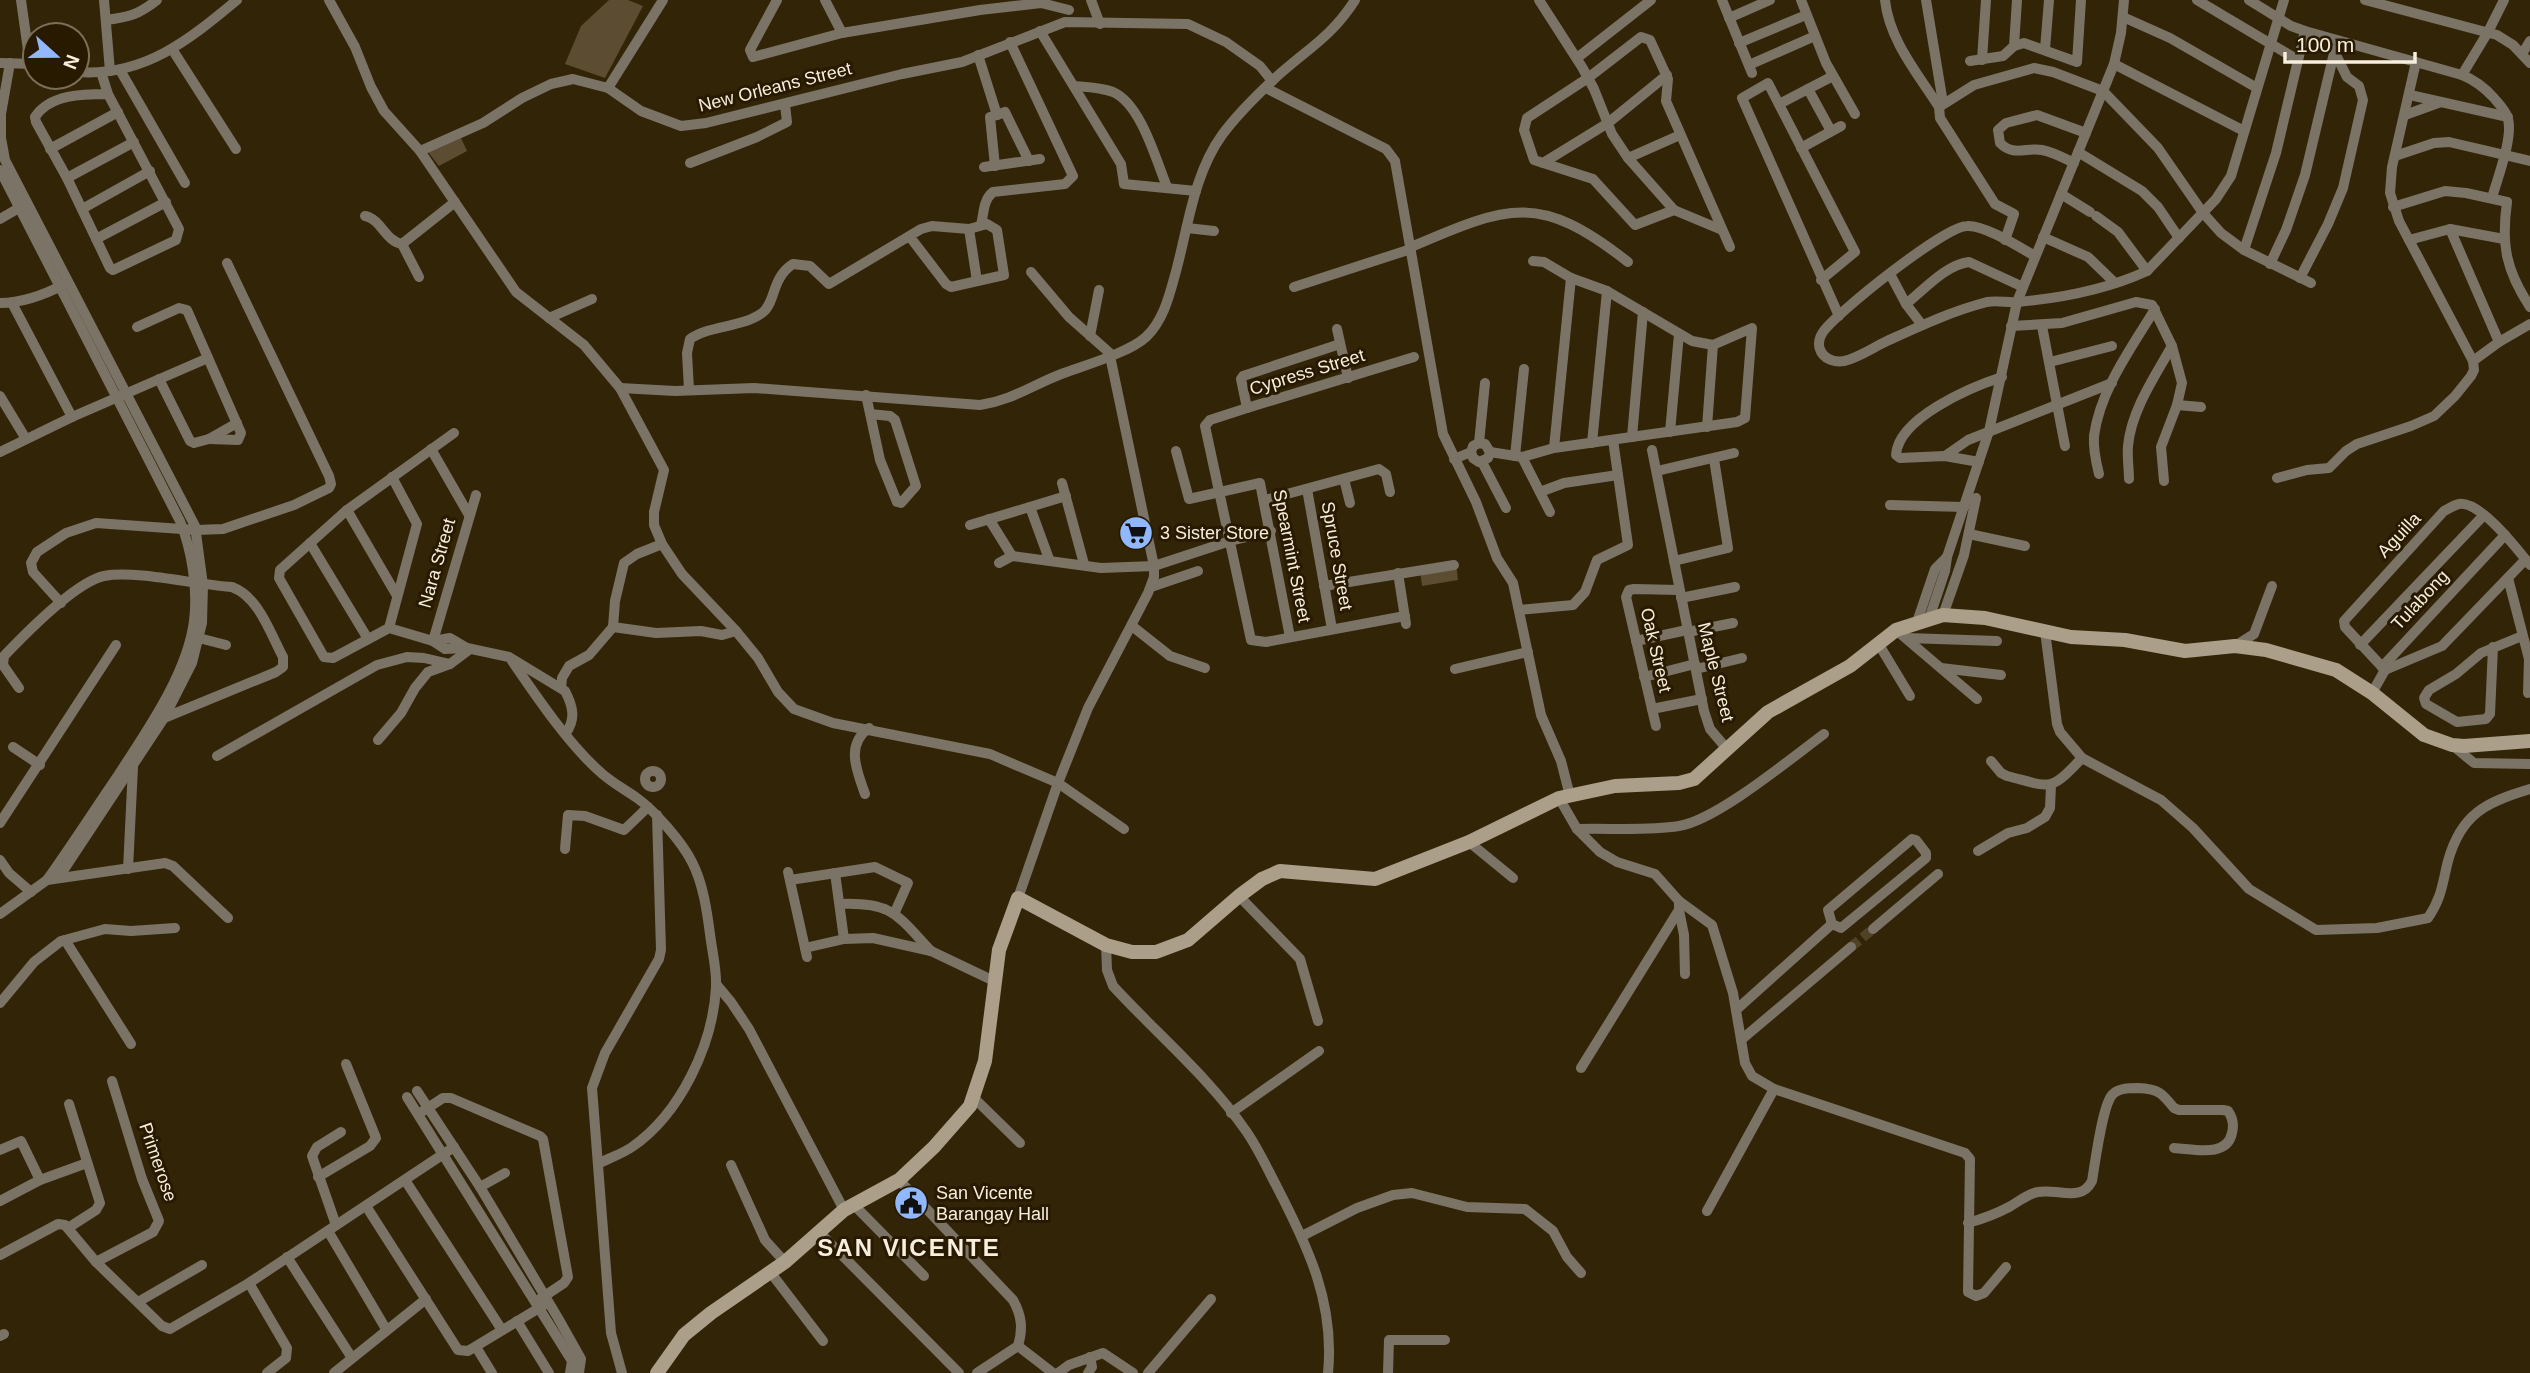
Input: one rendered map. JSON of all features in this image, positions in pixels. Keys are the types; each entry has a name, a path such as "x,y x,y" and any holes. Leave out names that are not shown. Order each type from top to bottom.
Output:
{"street":[{"path":"21,0 24,21"},
{"path":"104,0 111,71 107,94 179,229 176,240 113,270 36,122 37,113 63,97 107,94"},
{"path":"106,20 131,17 157,0"},
{"path":"91,72 111,71 156,59 237,0"},
{"path":"329,0 355,47 384,111 420,151 516,292 584,345 620,388 664,470 654,512 654,525 662,544 682,574 758,658 778,692 794,709 833,723 990,754 1058,782 1124,829"},
{"path":"608,89 663,0"},
{"path":"777,0 750,50 753,57 842,33 977,5 1041,3 1069,10"},
{"path":"825,0 842,33"},
{"path":"1091,0 1100,24"},
{"path":"620,388 754,388 980,405 1002,402 1052,378 1111,356 1145,338 1159,319 1170,294 1196,191 1208,158 1222,135 1269,84 1329,35 1355,0"},
{"path":"1539,0 1577,58 1628,158 1674,210 1722,230"},
{"path":"1577,58 1651,0"},
{"path":"1722,0 1750,69 1815,36"},
{"path":"1729,18 1770,0"},
{"path":"1801,0 1833,76 1855,114"},
{"path":"1885,0 1891,28 1941,105"},
{"path":"1926,0 1941,105 1940,118 1995,204 2014,214 2005,240"},
{"path":"1986,0 1976,61 2003,56 2014,46 2024,43 2077,62 2081,0"},
{"path":"2014,46 2017,0"},
{"path":"2045,49 2049,0"},
{"path":"1930,619 1936,583 1989,431 2017,302 2114,64 2124,0"},
{"path":"2197,0 2298,60"},
{"path":"2249,0 2336,46 2416,62 2462,75 2482,86 2508,117 2509,126 2492,198"},
{"path":"2035,256 2005,240 1968,226 1947,233 1917,251 1839,316 1824,331 1818,345 1823,356 1836,361 1847,359 1922,325 1988,302 2017,302 2072,294 2147,271 2226,186 2237,160 2284,0"},
{"path":"2365,0 2488,32 2505,40 2526,59 2530,41"},
{"path":"2462,75 2504,0"},
{"path":"1740,43 1806,15"},
{"path":"2123,17 2170,38 2257,88"},
{"name":"New Orleans Street","path":"420,151 483,123 522,98 551,84 573,79 608,89 641,111 681,126 706,123 902,74 962,62 1065,22 1188,24 1226,42 1261,66 1269,84 1391,153 1411,248"},
{"path":"1878,34 1891,28"},
{"path":"1040,31 1121,164 1124,184 1196,191"},
{"path":"2244,250 2270,175 2305,31"},
{"path":"1674,210 1636,225 1593,178 1532,157 1524,130 1525,120 1643,37 1651,43 1667,75 1669,82 1666,101 1730,247"},
{"path":"981,225 984,205 993,192 1065,184 1073,176 1010,42"},
{"path":"2270,264 2286,230 2305,174 2336,46"},
{"path":"2300,278 2343,188 2363,100 2360,86 2347,77 2336,46"},
{"path":"172,48 236,149"},
{"path":"978,55 997,114"},
{"path":"2277,478 2297,472 2329,468 2357,444 2434,416 2455,396 2474,370 2473,361 2393,207 2390,178 2416,62"},
{"path":"5,63 1,114 2,164 157,464 196,530 199,585 194,621 195,637 160,716 59,877"},
{"path":"2114,64 2244,131"},
{"path":"1941,105 1974,85 2034,68 2053,72 2103,91 2158,148 2203,213 2221,233 2244,250 2311,283"},
{"path":"111,71 185,183"},
{"path":"1543,163 1608,122 1667,75"},
{"path":"1779,104 1833,76"},
{"path":"1821,280 1855,252 1768,83 1742,98 1821,280 1839,316"},
{"path":"1074,86 1096,87 1115,93 1131,107 1167,187"},
{"path":"1801,148 1836,129 1808,89"},
{"path":"2410,95 2508,117"},
{"path":"2405,116 2441,102"},
{"path":"690,163 758,137 787,122 785,105"},
{"path":"50,149 117,112"},
{"path":"1005,112 1034,160 989,166 990,117 997,114 1005,112"},
{"path":"2086,133 2037,115 2006,122 1998,130 2000,143 2010,150 2041,150 2076,157 2142,191 2158,207 2179,237"},
{"path":"1628,158 1680,135"},
{"path":"67,178 134,142"},
{"path":"2395,156 2442,142 2530,161"},
{"path":"82,209 150,172"},
{"path":"2393,207 2445,191 2507,202 2504,239 2509,266 2530,307"},
{"path":"2061,194 2118,232 2147,271"},
{"path":"96,239 166,202"},
{"path":"402,244 456,202"},
{"path":"0,219 22,206"},
{"path":"1294,287 1411,248 1481,219 1503,214 1537,212 1557,217 1582,229 1628,262"},
{"path":"365,216 374,220 394,242 402,244 419,277"},
{"path":"689,390 687,353 690,339 760,315 769,303 782,272 793,264 810,266 829,284 921,229 932,226 969,229 991,225 997,230 1005,272 1002,276 954,287 947,284 910,237"},
{"path":"969,229 977,281"},
{"path":"1187,229 1214,231"},
{"path":"2409,240 2450,229 2504,239"},
{"path":"2450,229 2499,342"},
{"path":"2043,237 2088,257 2115,283"},
{"path":"1411,248 1443,434 1476,502 1497,558 1513,583 1541,715 1561,761 1565,797 1577,829 1600,852 1617,863 1655,874 1679,906 1712,925 1733,993 1745,1063 1752,1076 1774,1089 1872,1120 1965,1153 1970,1158 1968,1292 1976,1296 1984,1293 2006,1267"},
{"path":"1506,508 1482,462 1473,458 1473,446 1479,443 1485,444 1490,452 1518,456 1554,448 1737,422 1745,418 1752,328 1713,345 1692,341 1607,291 1571,278 1545,262 1533,261"},
{"path":"1906,304 1944,273 1963,262 1969,262 2023,287"},
{"path":"61,603 33,572 31,563 37,552 66,533 96,523 196,530 223,529 294,505 329,488 331,484 227,264"},
{"path":"657,1373 684,1335 711,1313 786,1262 848,1207 899,1180 934,1147 975,1098 985,1061 999,950 1058,782 1088,708 1151,587 1154,566 1111,356 1069,317 1031,272"},
{"path":"1890,275 1906,304 1922,325"},
{"path":"1554,448 1571,278"},
{"path":"63,284 6,303 72,417"},
{"path":"1090,336 1099,290"},
{"path":"1592,443 1607,291"},
{"path":"549,318 592,299"},
{"path":"2011,326 2062,323 2136,302 2148,303 2155,309 2172,346 2182,383 2177,405 2161,447 2164,481"},
{"path":"137,327 179,308 185,308 237,423 209,439 197,443 190,441 159,379"},
{"path":"2099,474 2094,435 2112,383 2155,309"},
{"path":"1632,438 1643,313"},
{"path":"2473,361 2530,324"},
{"path":"2042,326 2065,446"},
{"path":"1337,329 1348,379"},
{"path":"1670,432 1679,334"},
{"path":"1247,408 1241,380 1243,376 1340,344"},
{"path":"1707,427 1713,345"},
{"path":"2050,362 2112,346"},
{"path":"2129,479 2129,436 2147,390 2172,346"},
{"name":"Cypress Street","path":"1218,492 1206,431 1207,422 1415,357"},
{"path":"0,452 72,417 208,358"},
{"path":"1524,369 1518,456 1550,512"},
{"path":"1979,463 1945,456 1900,458 1896,451 1909,429 1927,414 1950,398 2001,377"},
{"path":"1479,443 1485,383"},
{"path":"1945,456 1968,440 2112,383"},
{"path":"866,395 870,414 880,460 897,502 901,503 916,486 895,420 890,416 870,414"},
{"path":"0,396 26,439"},
{"path":"2177,405 2202,407"},
{"path":"454,433 347,510 278,575 324,657 333,658 389,628 433,641 445,649 469,648 509,657 561,688 570,701 573,718 573,723 566,733"},
{"path":"1519,610 1573,605 1585,592 1597,560 1627,547 1614,440"},
{"path":"431,449 469,515"},
{"name":"Maple Street","path":"1652,450 1702,699 1710,729 1727,749"},
{"path":"1176,451 1188,497 1193,499 1218,492 1251,640 1266,642 1332,629 1406,620 1398,573"},
{"path":"1454,459 1471,452"},
{"path":"1482,462 1488,458 1490,452"},
{"path":"1657,471 1734,453"},
{"path":"1674,561 1728,548 1714,458"},
{"path":"157,464 183,527 199,585"},
{"path":"1265,500 1382,469 1386,474 1390,492"},
{"path":"1540,492 1564,483 1618,475"},
{"path":"389,628 416,524 393,477"},
{"path":"1344,479 1350,503"},
{"path":"1062,483 1084,564"},
{"name":"Spearmint Street","path":"1218,492 1258,483 1262,485 1290,637"},
{"name":"Spruce Street","path":"1307,489 1332,629"},
{"name":"Nara Street","path":"433,641 476,495"},
{"path":"970,525 1066,496"},
{"path":"1930,619 1969,534 1976,498"},
{"name":"Aguilla","path":"2384,669 2345,627 2344,621 2444,511 2459,504 2470,505 2505,535 2528,562"},
{"path":"1890,505 1964,507"},
{"path":"1030,507 1049,559"},
{"path":"347,510 396,594"},
{"path":"2360,645 2484,515"},
{"path":"989,519 1012,556"},
{"path":"999,563 1012,556 1101,568 1154,566 1230,541 1271,531"},
{"path":"1969,534 2025,546"},
{"name":"Tulabong","path":"2372,693 2384,669 2505,535"},
{"path":"310,543 368,639"},
{"path":"561,688 562,678 569,666 589,655 613,627 615,601 624,563 636,554 662,544"},
{"path":"2384,669 2442,646 2508,578 2528,562"},
{"path":"1324,586 1454,565"},
{"path":"1151,587 1198,571"},
{"path":"19,688 3,665 4,656 82,584 104,576 140,576 232,587 242,591 255,605 283,657 283,667 160,716"},
{"path":"2508,578 2524,627 2529,664 2528,693"},
{"path":"2235,646 2254,634 2272,586"},
{"path":"1680,594 1735,587"},
{"name":"Oak Street","path":"1656,726 1626,597 1629,590 1680,594"},
{"path":"1018,898 1106,945 1132,952 1156,952 1188,940 1239,896 1262,879 1280,871 1375,878 1469,842 1565,797 1615,786 1679,783 1693,779 1768,712 1850,666 1878,643 1930,619 1985,618 2071,637 2125,640 2185,651 2235,646 2266,650 2336,670 2372,693 2424,735 2452,745 2530,740"},
{"path":"1636,641 1733,623"},
{"path":"1132,626 1170,656 1205,668"},
{"path":"613,627 656,633 701,631 722,635 736,631"},
{"path":"2493,647 2490,714 2486,719 2457,722 2426,704 2424,698 2428,690 2456,674 2481,653 2524,627"},
{"path":"2045,631 2057,724 2060,732 2082,758 2161,800 2193,828 2249,889 2321,931 2377,928 2428,918 2440,901 2454,843 2471,817 2482,807 2498,799 2530,789"},
{"path":"1901,634 1997,641"},
{"path":"1901,634 1977,699"},
{"path":"195,637 226,645"},
{"path":"1878,643 1910,695"},
{"path":"0,823 117,645"},
{"path":"378,740 401,713 428,672 450,664 469,648"},
{"path":"1455,669 1528,652"},
{"path":"217,756 377,665 407,657 450,664"},
{"path":"509,657 599,772 648,807 692,862 703,895 716,984 704,1048 689,1082 664,1117 631,1147 598,1164"},
{"path":"1644,677 1742,658"},
{"path":"1941,668 2001,675"},
{"path":"1652,709 1702,699"},
{"path":"864,794 854,754 862,733 869,728"},
{"path":"1577,829 1681,826 1703,818 1726,805 1824,734"},
{"path":"2452,745 2474,763 2530,764"},
{"path":"13,747 40,765"},
{"path":"1991,761 2001,774 2039,786 2057,783 2082,758"},
{"path":"128,869 130,764"},
{"path":"0,914 47,880 130,764"},
{"path":"1978,851 2008,832 2026,828 2045,817 2050,808 2051,785"},
{"path":"622,1373 611,1333 592,1088 605,1053 659,959 661,950 648,807 649,786"},
{"path":"0,807 13,804"},
{"path":"565,849 568,816 585,816 624,831 648,807"},
{"path":"1912,839 1916,840 1926,853 1926,858 1842,928 1832,924 1828,910 1912,839"},
{"path":"1469,842 1513,878"},
{"path":"0,860 9,873 31,892"},
{"path":"47,880 165,863 173,866 228,918"},
{"path":"895,912 908,885 907,881 875,867 789,876 806,952 845,939 873,937 931,951 994,981"},
{"path":"835,873 845,939"},
{"path":"1873,929 1938,874"},
{"path":"1239,896 1300,959 1318,1021"},
{"path":"840,904 868,903 895,912 931,951"},
{"path":"1679,906 1684,935 1685,974"},
{"path":"1581,1068 1679,906"},
{"path":"1736,1010 1832,924"},
{"path":"0,1003 34,962 55,944 105,929 131,931 175,928"},
{"path":"65,940 131,1044"},
{"path":"1106,945 1107,970 1113,986 1203,1078 1247,1131 1302,1236 1322,1292 1329,1321 1328,1373"},
{"path":"1741,1040 1851,947"},
{"path":"716,984 749,1029 848,1207 924,1276"},
{"path":"1231,1113 1320,1051"},
{"path":"318,1177 370,1146 376,1138 346,1064"},
{"name":"Primerose","path":"96,1262 153,1232 159,1225 112,1081"},
{"path":"1968,1223 2009,1207 2033,1192 2078,1194 2088,1189 2092,1181 2108,1102 2117,1091 2143,1088 2161,1092 2167,1096 2174,1108 2179,1110 2223,1110 2228,1111 2232,1117 2231,1137 2227,1146 2203,1150 2174,1148"},
{"path":"1707,1211 1774,1089"},
{"path":"570,1373 572,1361 542,1302 480,1187 428,1107 412,1094 418,1114 443,1154 542,1302 581,1357 579,1373"},
{"path":"366,1206 458,1350 468,1351 502,1331 564,1283 568,1273 543,1139 451,1098 443,1098 418,1114"},
{"path":"975,1098 1020,1143"},
{"path":"68,1228 96,1210 100,1203 69,1104"},
{"path":"341,1132 313,1151 313,1162 332,1228 386,1329"},
{"path":"0,1150 21,1141 40,1180"},
{"path":"0,1255 58,1224 68,1228 96,1262 162,1326 170,1329 249,1283 454,1147"},
{"path":"0,1201 40,1180 87,1163"},
{"path":"731,1165 765,1240 786,1262"},
{"path":"480,1187 505,1172"},
{"path":"405,1180 502,1331"},
{"path":"899,1180 1013,1300 1019,1310 1022,1323 1018,1346 977,1373"},
{"path":"1302,1236 1357,1208 1394,1195 1412,1193 1467,1207 1525,1209 1553,1231 1567,1257 1581,1273"},
{"path":"818,1231 959,1373"},
{"path":"287,1257 352,1358"},
{"path":"138,1302 202,1265"},
{"path":"771,1273 823,1341"},
{"path":"249,1283 287,1348 286,1358 267,1373"},
{"path":"334,1373 426,1299"},
{"path":"1148,1373 1211,1299"},
{"path":"517,1321 550,1373"},
{"path":"1388,1373 1389,1340 1446,1340"},
{"path":"1018,1346 1056,1373 1098,1354 1109,1355 1133,1373"},
{"path":"476,1347 492,1373"},
{"path":"1088,1373 1092,1367 1090,1357"}],"shaded area":[{"path":"609,0 628,0 643,6 605,78 565,64 581,26"},
{"path":"461,138 467,151 439,166 428,152"},
{"path":"1456,563 1458,580 1422,586 1420,570"}],"tunnel":[{"path":"1851,947 1873,929"}],"place":[{"name":"3 Sister Store","path":"1136,533"},
{"name":"San Vicente Barangay Hall","path":"911,1203"}],"district":[{"name":"SAN VICENTE","path":"909,1247"}]}
